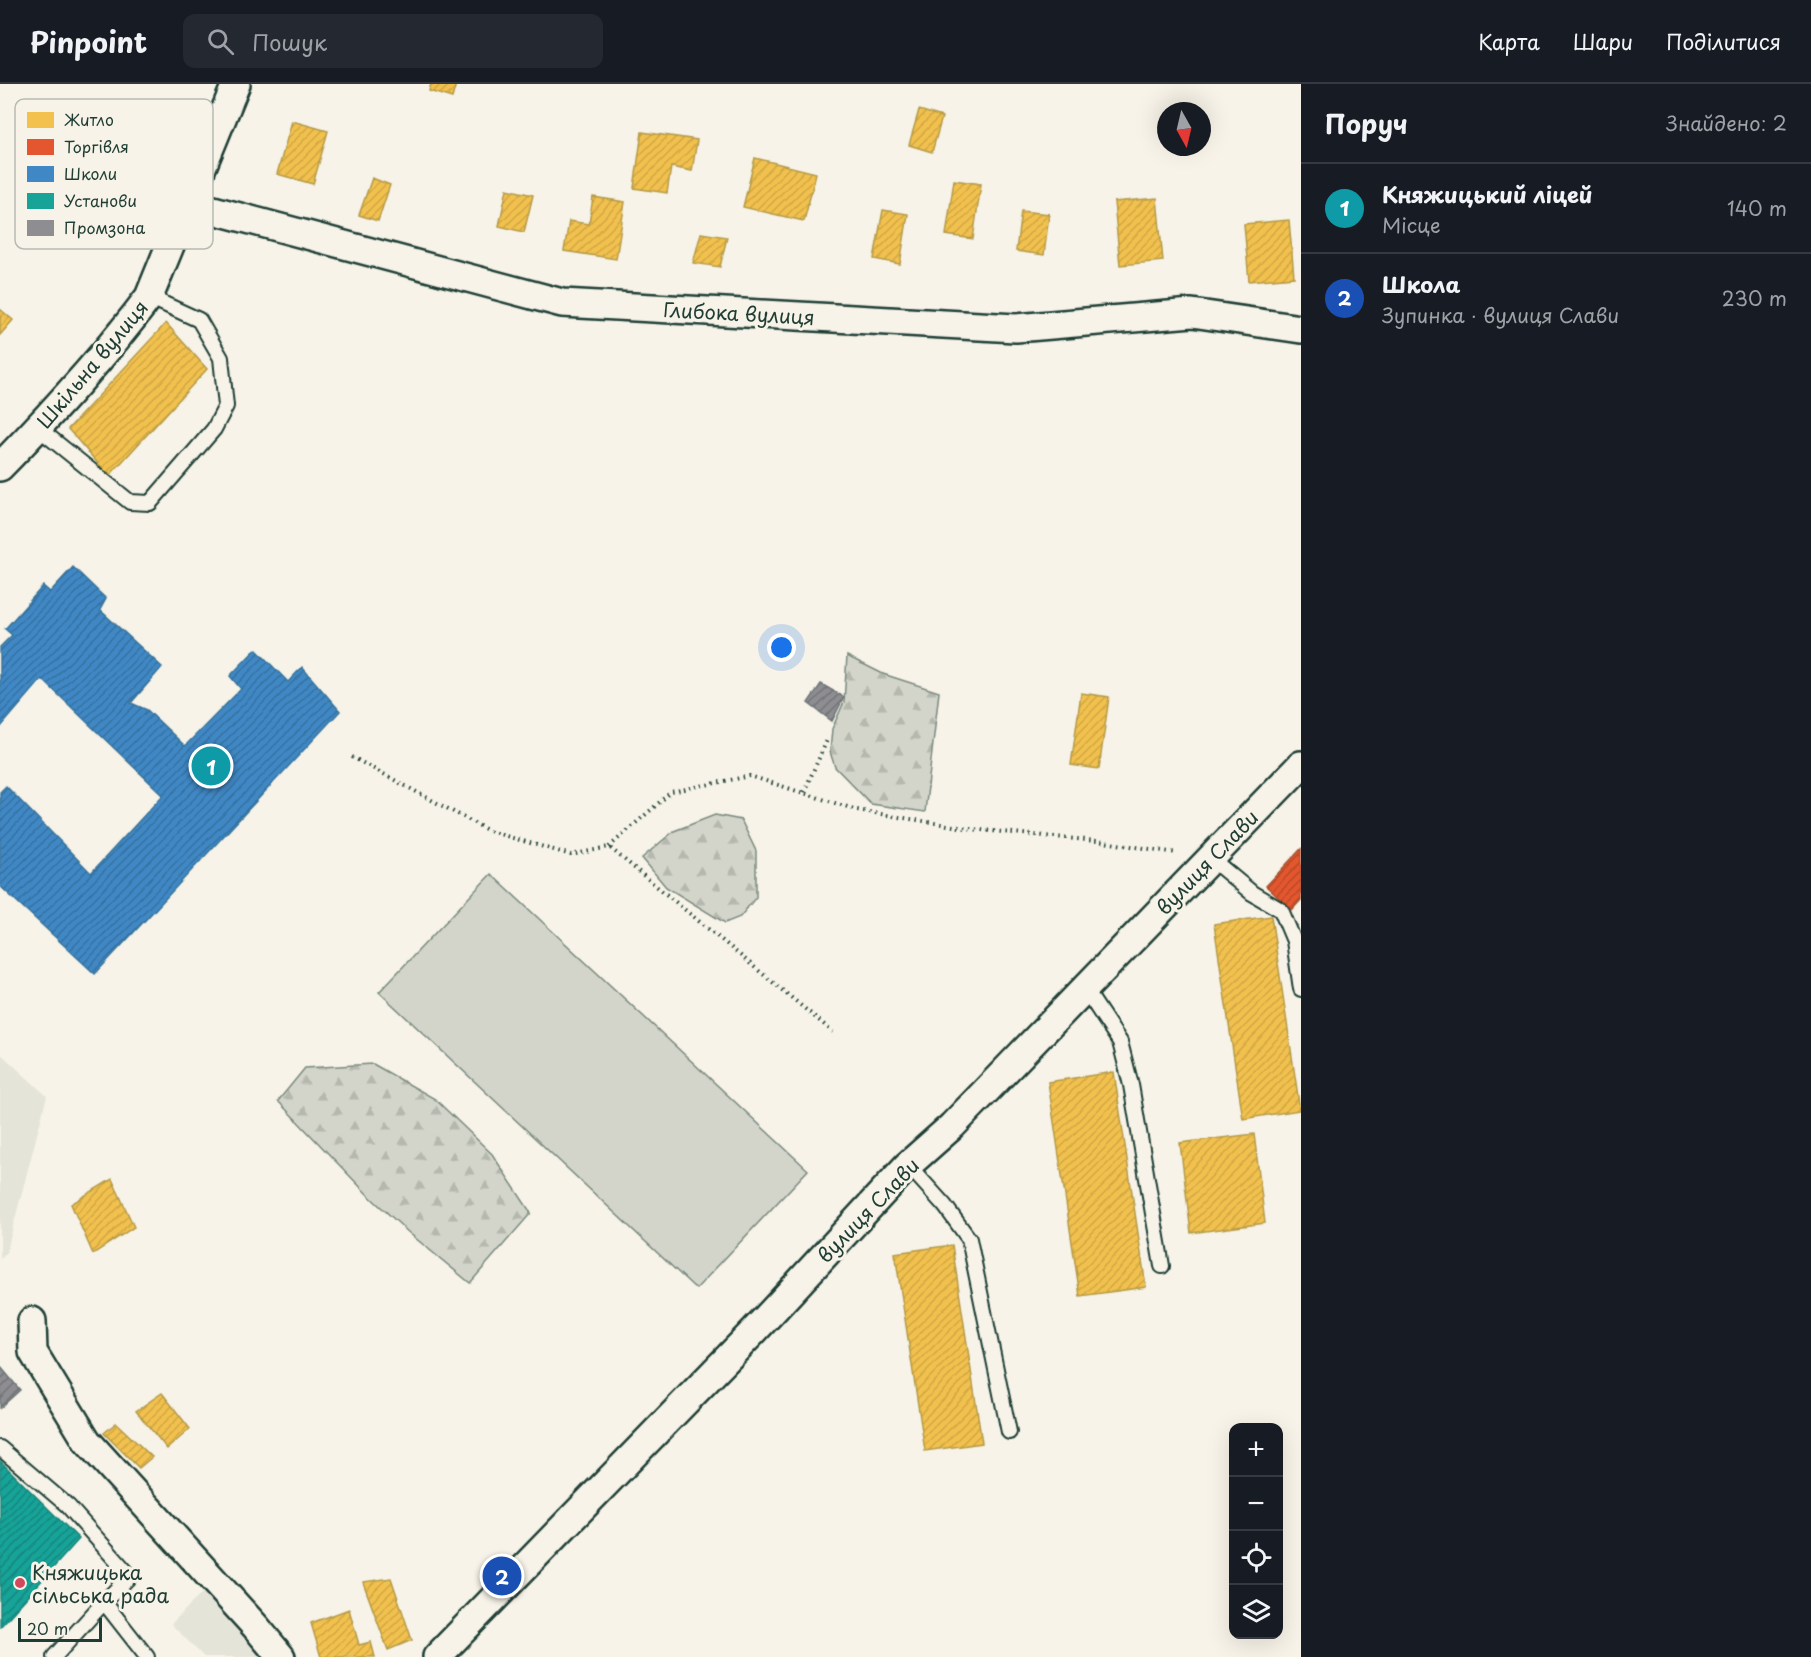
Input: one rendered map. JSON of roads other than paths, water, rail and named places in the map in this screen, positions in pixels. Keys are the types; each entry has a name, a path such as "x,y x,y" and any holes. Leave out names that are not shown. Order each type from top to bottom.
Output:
{"street":[{"name":"Шкільна вулиця","path":"213,140 236,84"},
{"name":"Глибока вулиця","path":"213,210 562,303 1016,328 1192,313 1301,329"},
{"name":"Шкільна вулиця","path":"0,466 38,428 127,327 149,297 168,249"},
{"name":"вулиця Слави","path":"437,1657 755,1330 908,1165 952,1126 1301,765"},
{"path":"32,1321 33,1352 87,1441 281,1657"}],"lane":[{"path":"38,428 130,502 150,503 214,429 226,406 221,358 199,320 149,297"},
{"path":"1210,858 1252,893 1281,910 1294,941 1301,989"},
{"path":"1084,989 1120,1042 1131,1085 1162,1266"},
{"path":"908,1165 945,1206 969,1239 1009,1432"},
{"path":"0,1448 68,1506 130,1576 54,1657"},
{"path":"105,1602 147,1657"}],"place":[{"name":"Княжицький ліцей","path":"211,766"},
{"name":"Школа","path":"502,1576"},
{"name":"Княжицька сільська рада","path":"20,1583"}]}
